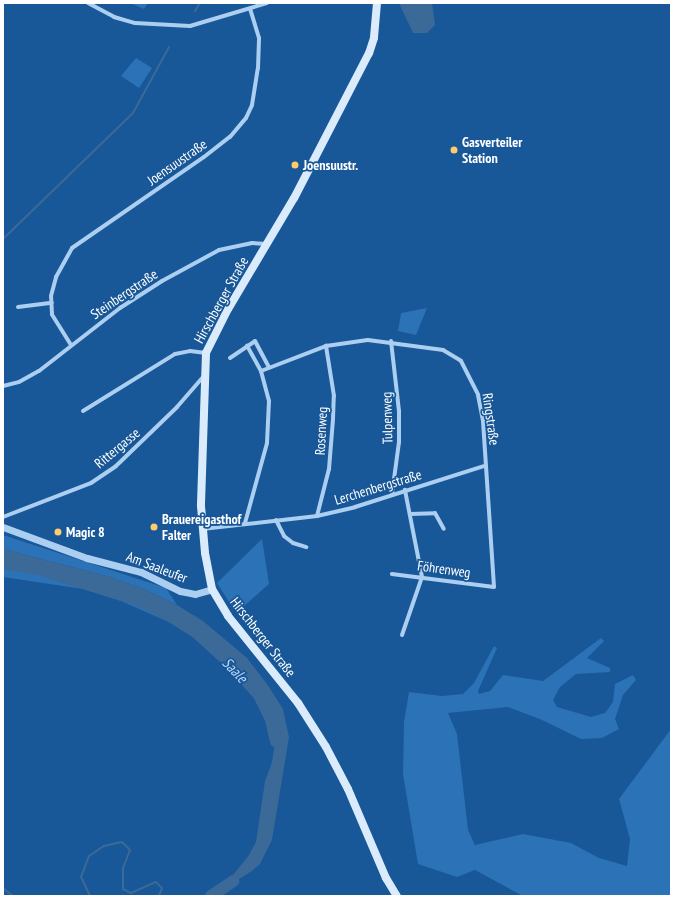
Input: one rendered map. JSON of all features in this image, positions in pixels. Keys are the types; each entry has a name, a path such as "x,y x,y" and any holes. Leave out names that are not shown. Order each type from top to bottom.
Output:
{"main road":[{"name":"Hirschberger Straße","path":"377,3 374,38 369,53 325,141 267,244 228,309 206,353 202,379 202,529 212,589 228,616 299,704 326,747 348,789 386,878 397,896"}],"street":[{"path":"88,3 114,17 135,23 165,26 190,26 251,6 267,3"},
{"name":"Joensuustraße","path":"71,345 52,314 52,303 56,277 72,248 204,157 230,137 246,118 257,85 258,68 258,38 251,6"},
{"name":"Steinbergstraße","path":"3,386 19,382 39,371 71,345 162,281 219,250 252,242 267,244"},
{"path":"18,307 52,303"},
{"name":"Ringstraße","path":"261,371 326,346 368,340 391,341 443,350 461,361 478,395 483,421 484,466 489,490 494,587"},
{"path":"230,358 255,341 270,367"},
{"name":"Tulpenweg","path":"391,341 399,411 399,442 392,494"},
{"path":"245,523 267,443 269,401 261,371 247,346"},
{"name":"Rosenweg","path":"317,516 329,469 333,426 334,396 326,346"},
{"path":"83,411 175,354 190,351 206,353"},
{"name":"Rittergasse","path":"3,517 91,483 116,466 177,407 202,379"},
{"name":"Lerchenbergstraße","path":"202,529 317,516 355,507 484,466"},
{"path":"402,635 422,577 405,490"},
{"path":"410,514 435,513 444,529"},
{"path":"276,520 284,536 293,543 306,547"},
{"name":"Am Saaleufer","path":"3,527 87,558 141,572 180,591 195,594 212,589"},
{"name":"Föhrenweg","path":"392,574 494,587"}],"shaded area":[{"path":"130,3 148,3 144,9"},
{"path":"399,3 432,3 435,25 427,33 413,33"},
{"path":"136,58 152,68 139,88 121,76"},
{"path":"427,308 416,335 398,331 401,313"},
{"path":"3,535 166,588 177,605 144,589 110,577 3,549"},
{"path":"262,539 269,584 236,613 217,583"},
{"path":"3,549 110,577 144,589 177,605 203,621 247,658 267,684 283,709 289,737 272,840 260,864 252,871 221,890 249,855 256,842 265,781 272,762 275,742 271,717 258,694 219,649 199,631 173,614 141,598 108,587 37,568 3,563"},
{"path":"3,563 37,568 141,598 199,631 187,630 121,601 83,589 3,577"},
{"path":"601,638 604,641 587,658 610,668 610,672 576,674 560,687 553,700 557,707 591,717 605,713 613,702 615,684 633,675 636,680 623,695 615,719 619,729 602,738 581,739 542,720 508,707 448,713 457,734 468,830 475,845 523,834 571,843 599,858 627,866 630,839 619,799 671,729 671,896 523,896 475,870 457,877 418,864 403,774 404,722 409,692 442,696 463,694 474,683 494,646 497,648 478,691 479,694 490,691 503,675 543,681"}],"waterway":[{"path":"195,11 200,3"},
{"path":"3,239 133,113 169,47"},
{"name":"Saale","path":"3,563 38,569 139,600 170,616 197,633 231,664 259,695 271,720 276,741"},
{"path":"90,896 81,877 89,856 104,846 122,842 130,850 123,868 123,889 131,893 156,882 162,888 159,896"},
{"name":"Saale","path":"211,896 233,881"},
{"path":"3,888 13,896"}],"place":[{"name":"Gasverteiler Station","path":"454,150"},
{"name":"Joensuustr.","path":"295,165"},
{"name":"Brauereigasthof Falter","path":"154,527"},
{"name":"Magic 8","path":"58,532"}]}
